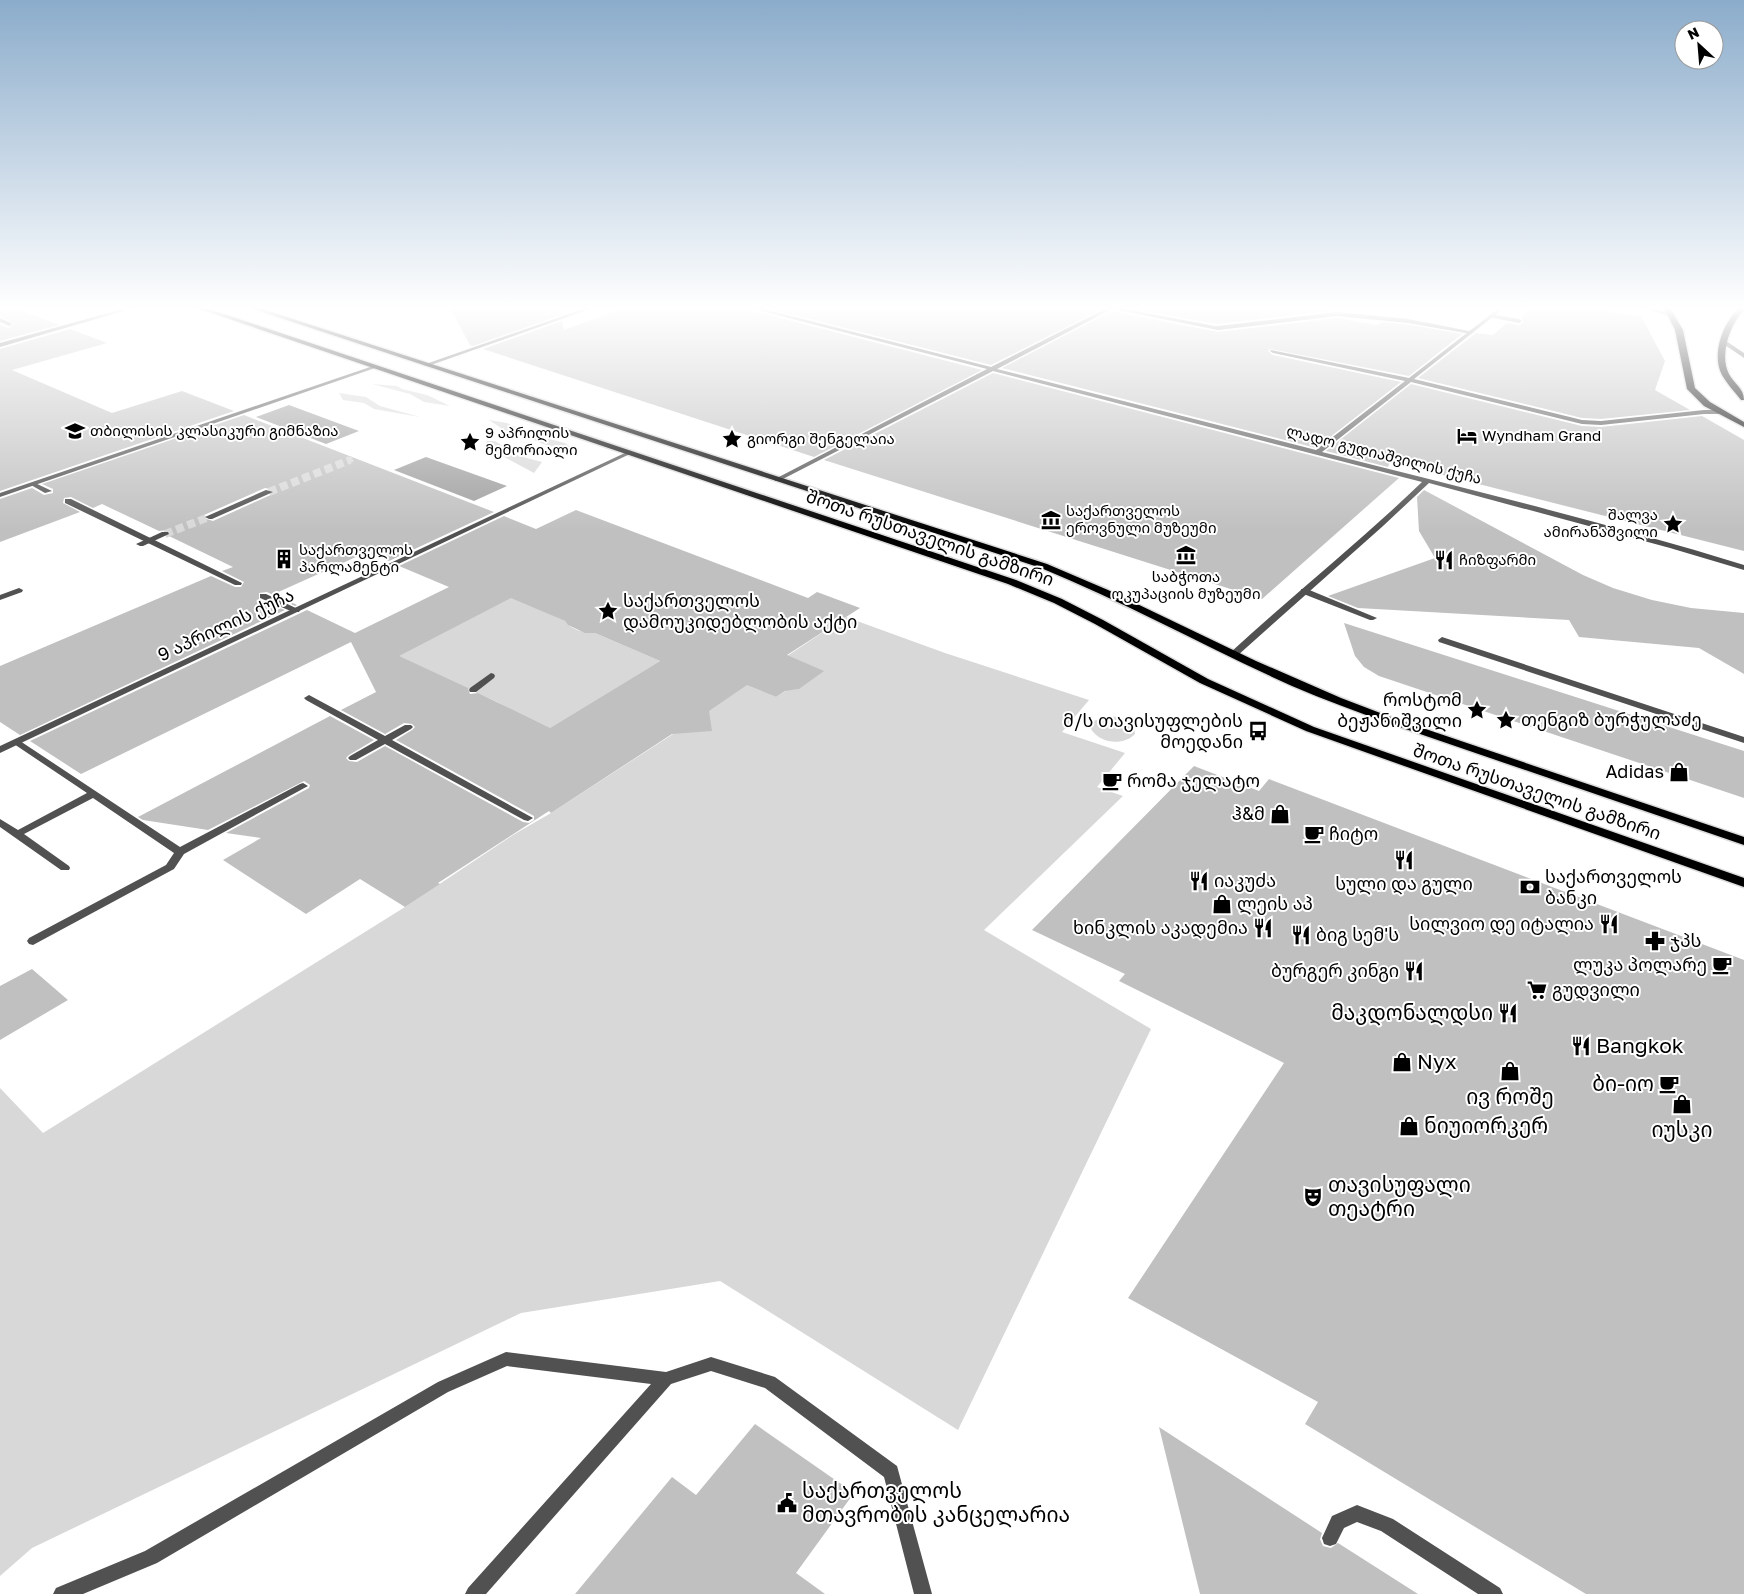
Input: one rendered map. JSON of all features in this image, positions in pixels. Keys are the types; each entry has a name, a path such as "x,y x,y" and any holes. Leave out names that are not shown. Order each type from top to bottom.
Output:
{"main road":[{"name":"შოთა რუსთაველის გამზირი","path":"420,382 1012,582 1058,601 1099,622 1204,681 1310,729 1744,883"},
{"name":"შოთა რუსთაველის გამზირი","path":"479,382 1053,570 1114,595 1283,678 1392,721 1744,841"},
{"path":"1689,382 1691,389 1707,404 1744,425"},
{"path":"1732,382 1744,398"}],"street":[{"path":"0,496 330,382"},
{"path":"777,480 966,382"},
{"name":"ლადო გუდიაშვილის ქუჩა","path":"1043,382 1428,480 1674,546 1744,568"},
{"path":"1318,452 1406,382"},
{"path":"1419,382 1582,422 1601,423 1719,412"},
{"name":"9 აპრილის ქუჩა","path":"0,750 629,453"},
{"path":"1234,654 1428,480"},
{"path":"33,484 48,491"},
{"path":"209,517 269,492"},
{"path":"68,502 238,583"},
{"path":"140,544 165,534"},
{"path":"0,598 19,590"},
{"path":"1304,591 1373,618"},
{"path":"263,596 296,610"},
{"path":"1442,640 1744,740"},
{"path":"473,690 491,676"},
{"path":"309,698 528,818"},
{"path":"352,758 408,727"},
{"path":"17,742 180,852"},
{"path":"34,941 170,866 180,852 303,786"},
{"path":"17,834 93,794"},
{"path":"0,822 65,868"},
{"path":"62,1594 151,1558 443,1387 506,1360 666,1379 711,1364 770,1382 891,1472 923,1594"},
{"path":"474,1594 666,1379"},
{"path":"1330,1538 1338,1522 1357,1513 1387,1525 1494,1594"}],"shaded area":[{"path":"372,384 397,386 427,395 450,406 424,402 410,394"},
{"path":"339,393 366,397 380,406 420,417 374,409 364,403 343,400"},
{"path":"289,405 359,431 326,444 256,417"},
{"path":"489,420 507,423 530,434 565,443 578,453 543,444 523,435 504,430"},
{"path":"487,441 495,441 519,456 542,462 534,473 484,446"},
{"path":"426,457 507,486 474,501 394,470"},
{"path":"512,597 565,621 574,629 595,633 660,661 547,730 497,702 396,656"},
{"path":"846,617 945,653 1089,700 1062,732 1125,753 1097,787 1123,796 984,930 1151,1029 958,1430 720,1281 521,1313 32,1548 0,1576 0,1088 43,1133 405,907 513,835 551,813 704,714 743,683 776,697 787,690 799,689 787,656"},
{"path":"1111,716 1128,720 1133,726 1135,734 1119,742 1100,738 1091,729 1093,721"}],"building":[{"name":"თბილისის კლასიკური გიმნაზია","path":"0,382 41,382 112,413 182,391 234,411 0,491"},
{"path":"585,382 958,382 814,457"},
{"path":"975,382 1029,382 1399,478 1262,599 824,460"},
{"path":"1058,382 1401,382 1316,448"},
{"path":"1436,382 1658,382 1655,390 1690,410 1601,419 1582,418"},
{"path":"1411,384 1582,426 1601,427 1702,416 1744,440 1744,551 1415,468 1415,466 1413,468 1390,462 1388,467 1326,451"},
{"name":"საქართველოს პარლამენტი","path":"244,415 494,512 389,561 367,552 274,594 297,605 295,606 267,592 259,593 259,600 285,610 20,735 0,722 0,666 211,576 235,587 241,587 244,582 222,571 233,567 169,536 171,533 168,530 159,531 102,504 93,508 71,497 64,498 63,503 80,512 0,542 0,499 32,488 44,495 53,493 53,489 42,484","holes":["265,488 274,490 275,493 213,521 203,518 204,515"]},
{"path":"1424,490 1583,575 1613,588 1652,600 1691,608 1744,613 1744,674 1699,648 1579,637 1569,620 1358,608 1328,596 1435,558 1419,531 1417,497"},
{"path":"576,510 808,598 817,592 860,608 787,655 824,671 799,689 785,691 776,697 747,685 709,711 712,731 672,734 551,813 549,811 438,883 440,884 405,907 360,879 306,914 223,860 261,838 226,833 309,788 310,785 304,781 208,830 143,820 138,817 330,716 374,740 349,755 346,758 349,761 357,762 385,746 523,822 529,823 534,820 534,816 396,740 412,730 415,727 412,724 404,723 385,734 341,710 376,692 351,642 81,774 30,741 307,610 355,633 449,587 399,566 504,516 536,529","holes":["511,598 565,621 568,625 585,633 595,633 660,661 550,728 478,693 470,694 468,688 399,656"]},
{"path":"1344,623 1744,751 1744,798 1379,676 1364,667 1355,656"},
{"path":"1194,766 1259,791 1269,779 1744,960 1744,1594 1586,1594 1305,1424 1318,1402 1128,1298 1284,1063 1119,981 1125,974 1032,930"},
{"path":"32,969 68,1000 0,1040 0,986"},
{"name":"საქართველოს მთავრობის კანცელარია","path":"755,1424 854,1493 796,1573 825,1594 575,1594 672,1477 696,1495"},
{"path":"1159,1427 1322,1533 1320,1539 1323,1546 1331,1548 1338,1543 1418,1594 1200,1594"}],"tunnel":[{"path":"347,461 354,458"},
{"path":"269,492 350,460"},
{"path":"165,534 209,517"}],"place":[{"name":"თბილისის კლასიკური გიმნაზია","path":"75,431"},
{"name":"Wyndham Grand","path":"1467,436"},
{"name":"გიორგი შენგელაია","path":"732,439"},
{"name":"9 აპრილის მემორიალი","path":"470,442"},
{"name":"საქართველოს ეროვნული მუზეუმი","path":"1051,520"},
{"name":"შალვა ამირანაშვილი","path":"1673,524"},
{"name":"საბჭოთა ოკუპაციის მუზეუმი","path":"1186,555"},
{"name":"საქართველოს პარლამენტი","path":"284,559"},
{"name":"ჩიზფარმი","path":"1444,560"},
{"name":"საქართველოს დამოუკიდებლობის აქტი","path":"608,611"},
{"name":"როსტომ ბეჟანიშვილი","path":"1477,710"},
{"name":"თენგიზ ბურჭულაძე","path":"1506,720"},
{"name":"მ/ს თავისუფლების მოედანი","path":"1258,731"},
{"name":"Adidas","path":"1679,772"},
{"name":"რომა ჯელატო","path":"1112,781"},
{"name":"ჰ&მ","path":"1280,814"},
{"name":"ჩიტო","path":"1314,834"},
{"name":"სული და გული","path":"1404,860"},
{"name":"იაკუძა","path":"1199,881"},
{"name":"საქართველოს ბანკი","path":"1530,887"},
{"name":"ლეის აპ","path":"1222,904"},
{"name":"სილვიო დე იტალია","path":"1609,924"},
{"name":"ხინკლის აკადემია","path":"1263,928"},
{"name":"ბიგ სემ'ს","path":"1301,935"},
{"name":"ჯპს","path":"1655,941"},
{"name":"ლუკა პოლარე","path":"1722,965"},
{"name":"ბურგერ კინგი","path":"1414,971"},
{"name":"გუდვილი","path":"1537,990"},
{"name":"მაკდონალდსი","path":"1508,1013"},
{"name":"Bangkok","path":"1581,1046"},
{"name":"Nyx","path":"1402,1062"},
{"name":"ივ როშე","path":"1510,1071"},
{"name":"ბი-იო","path":"1669,1084"},
{"name":"იუსკი","path":"1682,1104"},
{"name":"ნიუიორკერ","path":"1409,1126"},
{"name":"თავისუფალი თეატრი","path":"1313,1197"},
{"name":"საქართველოს მთავრობის კანცელარია","path":"787,1503"}]}
